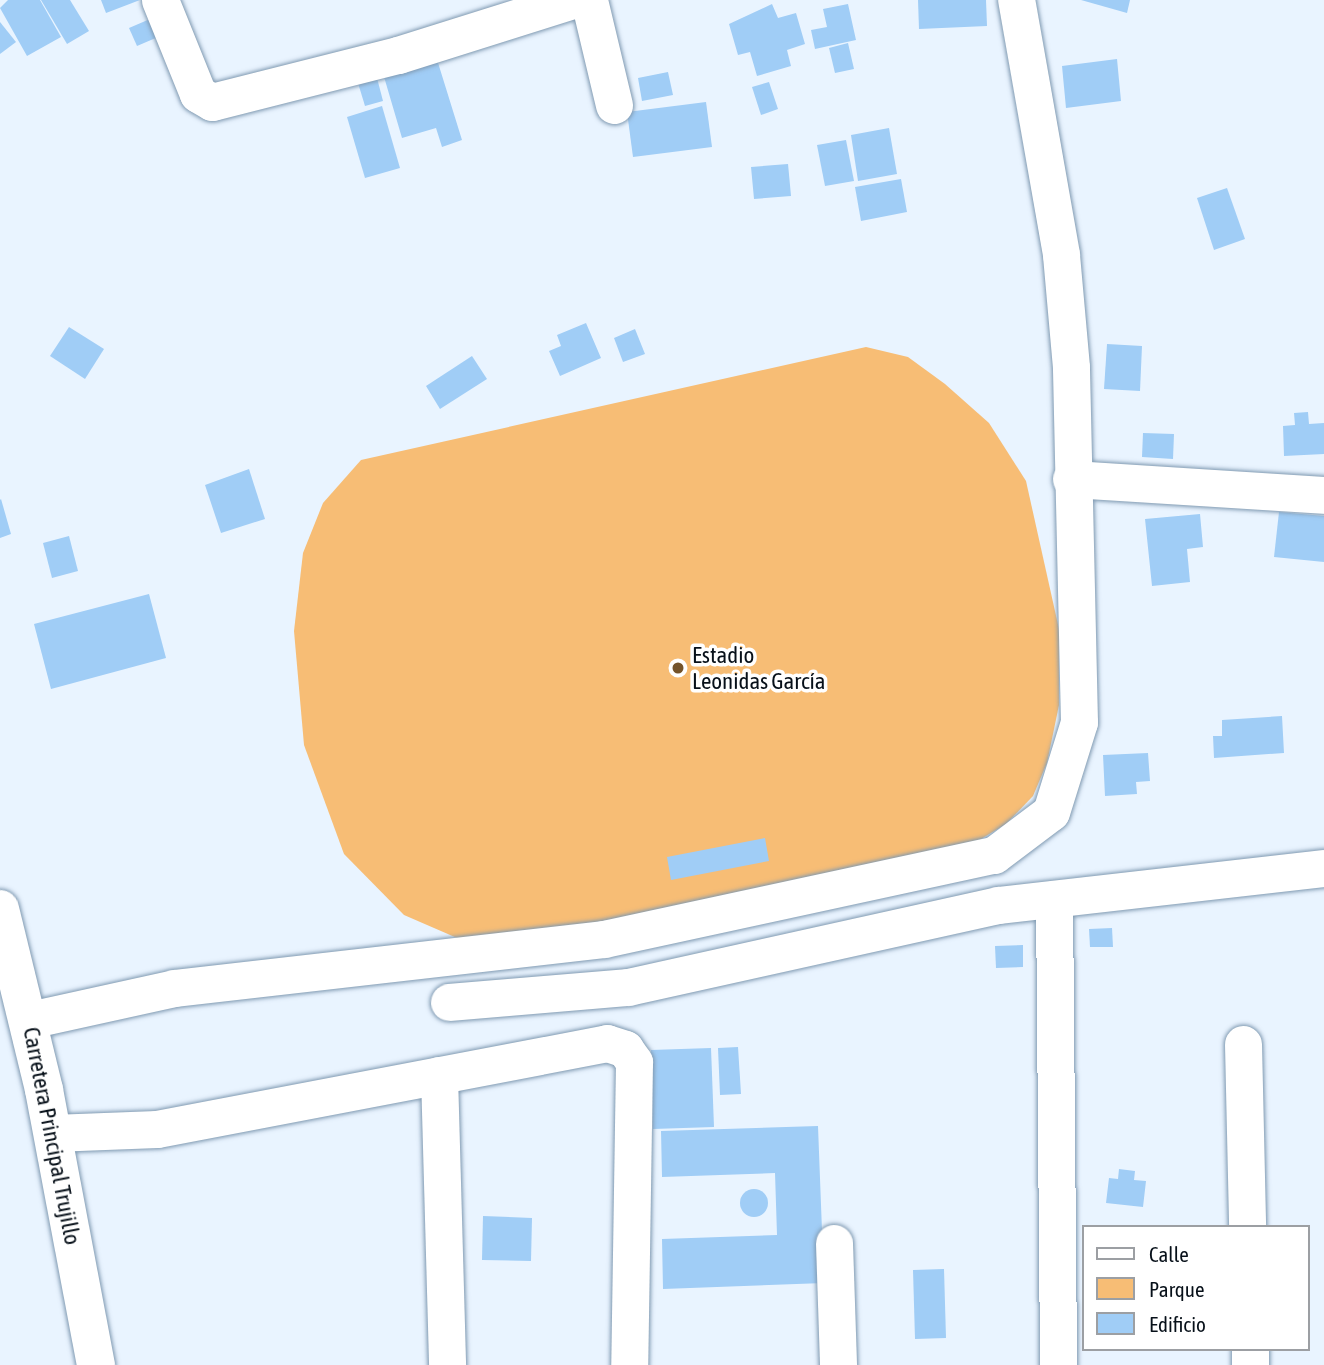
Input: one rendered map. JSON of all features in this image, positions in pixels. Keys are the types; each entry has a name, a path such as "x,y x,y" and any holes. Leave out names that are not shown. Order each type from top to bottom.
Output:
{"main road":[{"name":"Carretera Principal Trujillo","path":"0,909 29,1020 96,1365"}],"street":[{"path":"160,0 198,94 212,102 398,55 572,0"},
{"path":"589,0 614,105"},
{"path":"29,1020 174,988 604,939 994,855 1051,812 1079,722 1070,479 1071,367 1061,254 1016,0"},
{"path":"1070,479 1324,495"},
{"path":"449,1002 628,988 998,905 1324,868"},
{"path":"1054,899 1058,1365"},
{"path":"52,1133 157,1129 607,1043 625,1049 634,1062 629,1365"},
{"path":"1243,1044 1247,1225"},
{"path":"439,1074 447,1365"},
{"path":"834,1244 838,1365"}],"green space":[{"name":"Estadio Leonidas García","path":"866,347 908,357 945,384 989,423 1026,481 1059,629 1059,705 1047,763 1033,796 1006,824 971,845 509,944 464,941 404,915 344,854 304,745 294,631 303,553 323,503 361,460"}],"building":[{"path":"8,0 40,0 61,37 27,56 0,8"},
{"path":"41,0 70,0 89,31 67,44"},
{"path":"101,0 140,0 106,13"},
{"path":"918,0 986,0 987,26 919,29"},
{"path":"1081,0 1130,0 1127,13"},
{"path":"772,4 778,18 796,13 805,44 787,50 791,66 757,76 750,52 738,55 729,24"},
{"path":"848,4 856,40 815,49 811,30 827,27 823,9"},
{"path":"150,19 158,37 137,46 129,28"},
{"path":"0,22 16,42 0,54"},
{"path":"848,43 854,69 835,73 829,48"},
{"path":"435,53 462,140 442,147 436,128 402,138 382,70"},
{"path":"1117,59 1121,101 1066,108 1062,66"},
{"path":"668,72 673,95 642,101 638,78"},
{"path":"377,78 383,101 365,106 358,83"},
{"path":"769,82 778,109 761,115 752,87"},
{"path":"706,102 712,147 633,157 627,112"},
{"path":"382,106 400,168 365,178 347,117"},
{"path":"889,128 897,174 858,181 851,135"},
{"path":"846,140 854,181 825,186 817,145"},
{"path":"788,164 791,196 754,199 751,167"},
{"path":"901,179 907,212 861,221 855,187"},
{"path":"1227,188 1245,239 1214,250 1197,198"},
{"path":"586,323 601,358 560,376 549,351 561,346 557,335"},
{"path":"69,327 104,349 85,379 50,356"},
{"path":"635,329 645,354 623,362 614,338"},
{"path":"1107,344 1142,346 1140,391 1104,389"},
{"path":"472,356 487,379 440,409 426,386"},
{"path":"1308,412 1309,424 1324,423 1324,454 1284,456 1283,426 1295,425 1294,413"},
{"path":"1143,433 1174,434 1173,459 1142,457"},
{"path":"249,469 265,519 221,533 205,485"},
{"path":"0,500 11,534 0,538"},
{"path":"1279,512 1324,516 1324,562 1274,557"},
{"path":"1200,514 1203,547 1187,549 1190,582 1152,586 1145,519"},
{"path":"69,536 78,571 52,578 43,543"},
{"path":"149,594 166,658 51,689 34,624"},
{"path":"1282,716 1284,753 1214,758 1213,736 1222,736 1222,720"},
{"path":"1148,753 1150,781 1136,782 1137,794 1105,796 1103,755"},
{"path":"765,838 769,861 671,880 667,857"},
{"path":"1112,928 1113,947 1090,947 1089,929"},
{"path":"1023,945 1023,967 996,968 995,946"},
{"path":"738,1047 741,1094 720,1095 718,1048"},
{"path":"711,1048 714,1127 653,1129 651,1050"},
{"path":"818,1126 824,1283 663,1289 662,1239 777,1235 775,1173 662,1177 661,1131"},
{"path":"1119,1169 1135,1171 1134,1180 1146,1181 1143,1207 1106,1203 1109,1178 1118,1179"},
{"path":"754,1189 764,1193 768,1203 764,1213 754,1217 744,1213 740,1203 744,1193"},
{"path":"483,1216 532,1218 531,1261 482,1260"},
{"path":"944,1269 946,1338 915,1339 913,1270"}],"place":[{"name":"Estadio Leonidas García","path":"678,668"}]}
